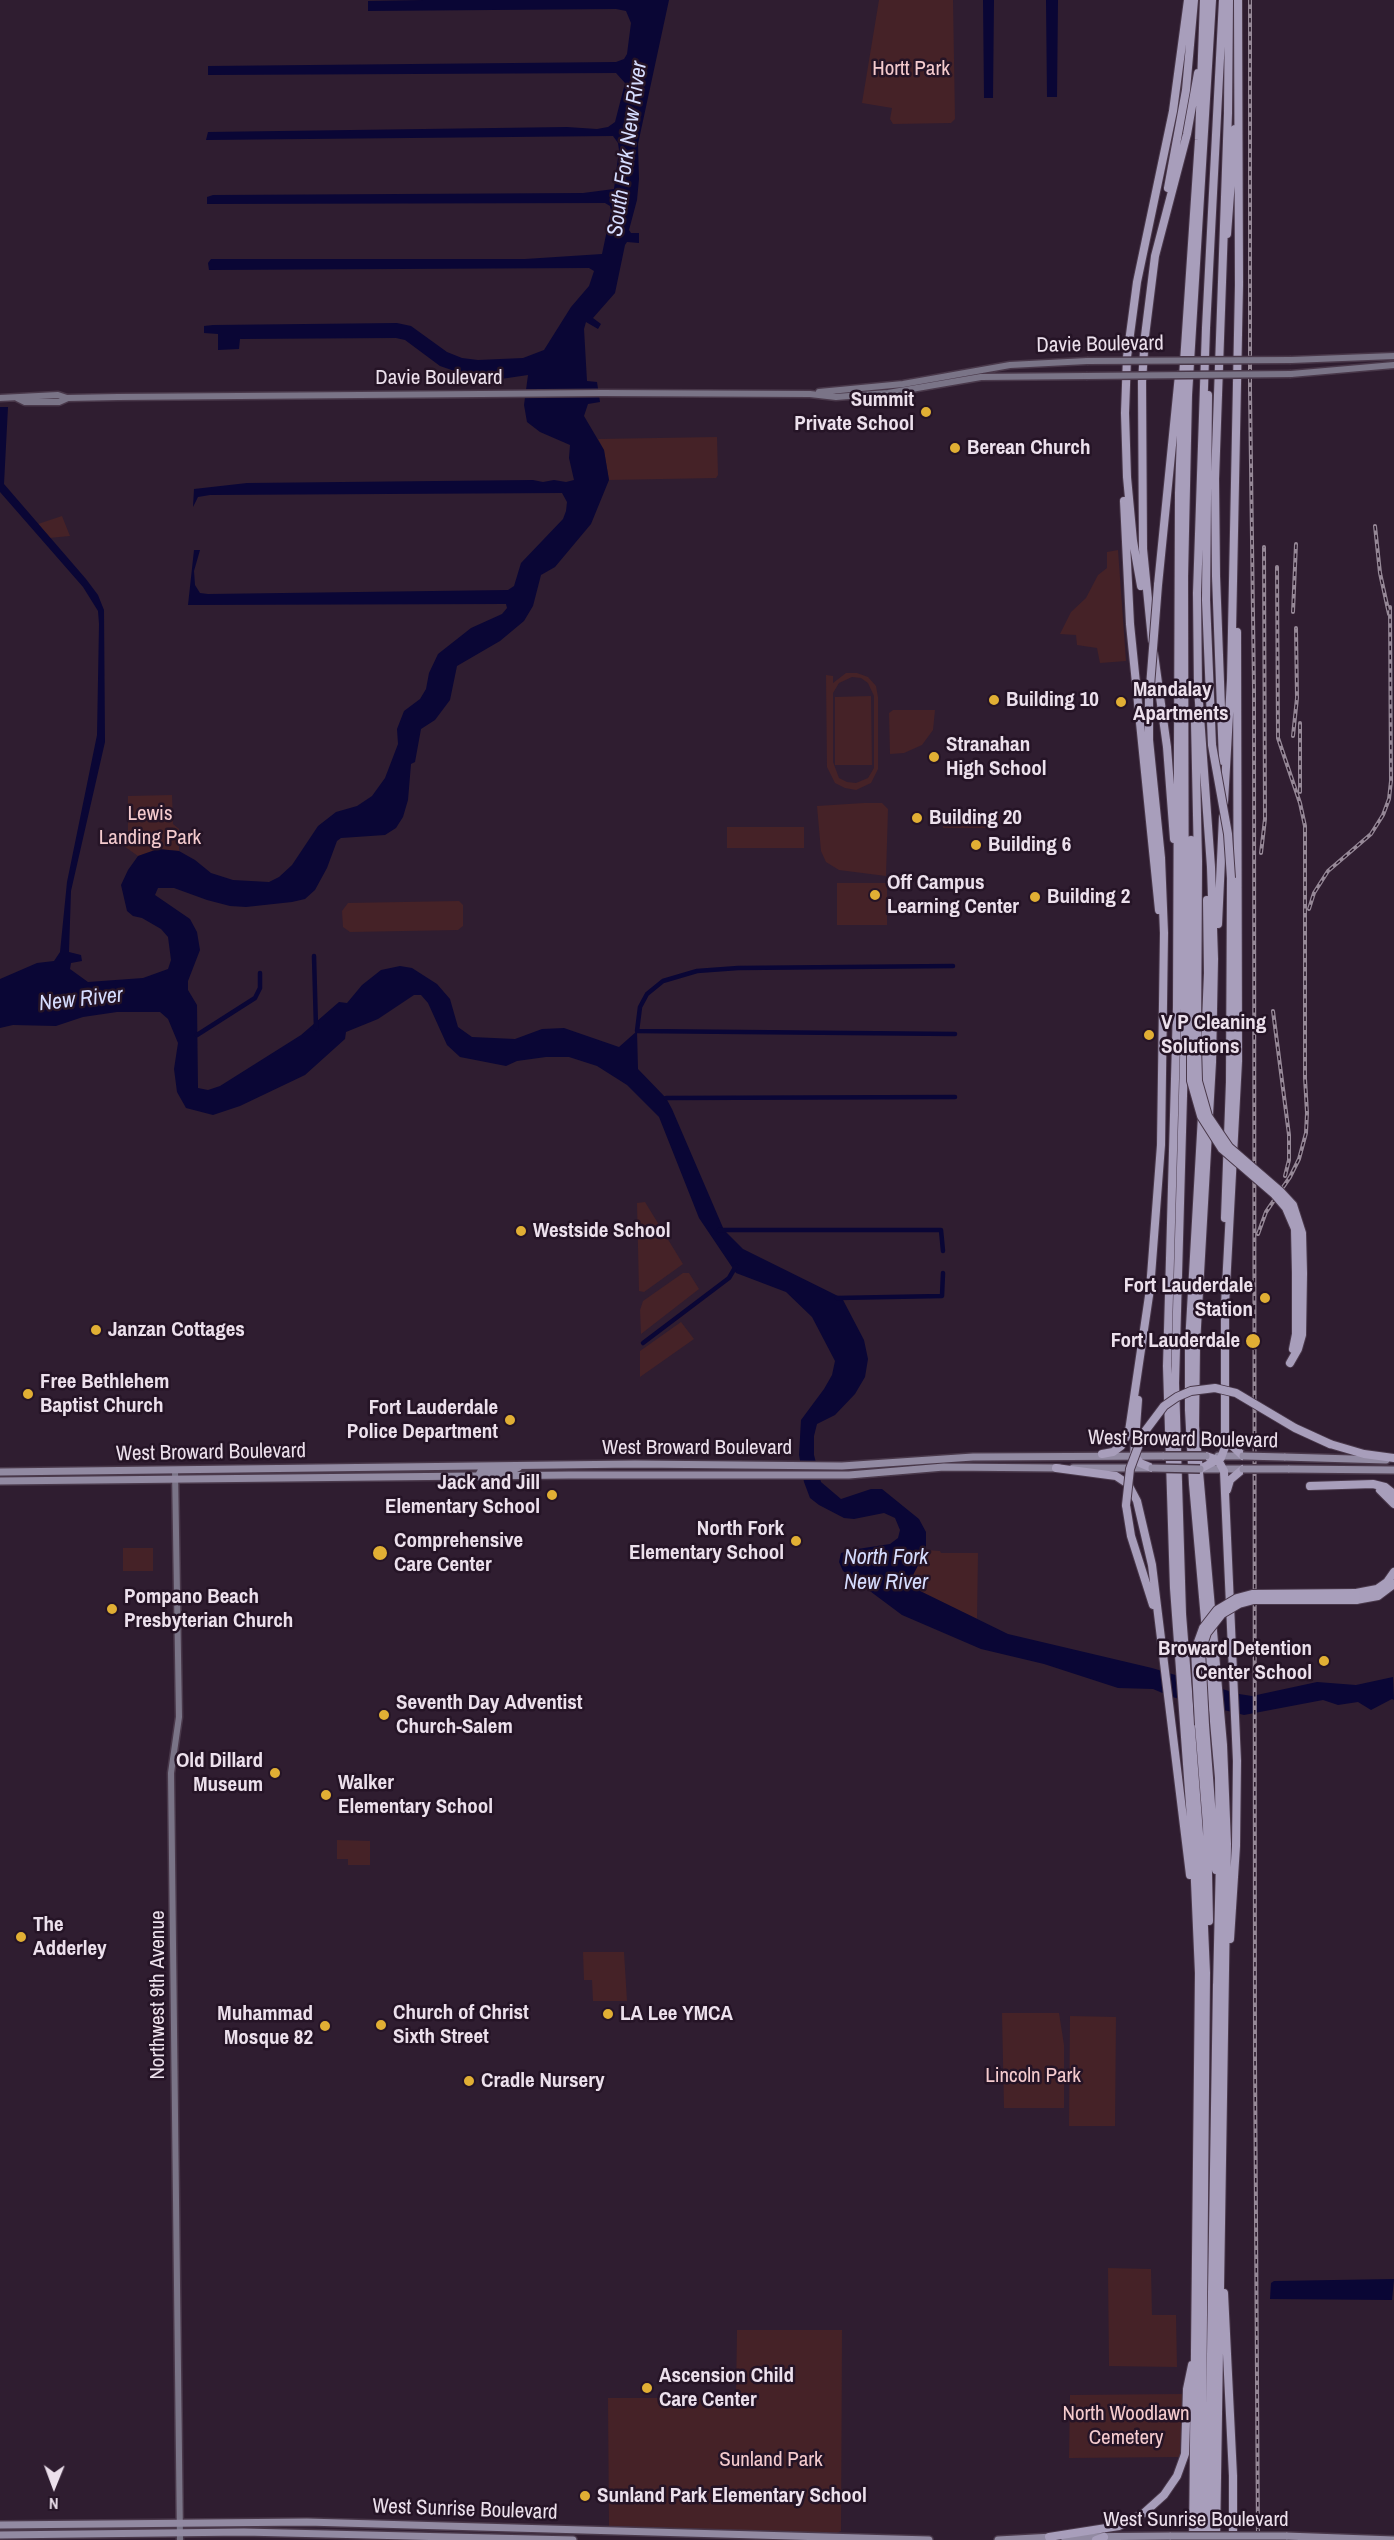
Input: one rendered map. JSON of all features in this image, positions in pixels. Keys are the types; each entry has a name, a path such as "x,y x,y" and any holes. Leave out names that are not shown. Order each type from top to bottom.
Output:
{"highway":[{"path":"1163,980 1158,901 1129,615 1122,444 1127,357 1134,296 1170,130 1188,0"},
{"path":"1178,885 1167,747 1150,628 1143,549 1142,375 1149,296 1184,104 1194,0"},
{"path":"1201,2540 1203,1988 1178,1659 1167,1382 1177,1056 1178,557 1185,347 1204,0"},
{"path":"1206,1973 1201,1859 1178,1532 1174,1383 1184,1056 1186,770 1184,577 1188,395 1212,0"},
{"path":"1215,959 1211,859 1198,689 1197,529 1221,0"},
{"path":"1221,0 1192,528 1198,861 1192,1087 1204,1123 1226,1153 1274,1194 1286,1208 1295,1229 1299,1273 1296,1339 1288,1362"},
{"path":"1224,792 1216,576 1216,406 1228,104 1229,0"},
{"path":"1214,1685 1199,1484 1195,1394 1215,959 1231,696 1239,266 1238,0"},
{"path":"1157,247 1186,134 1203,51"},
{"path":"1222,277 1231,199 1238,62"},
{"path":"1102,1454 1119,1448 1126,1439 1138,1377 1150,1289 1158,1189 1163,1091 1162,882 1149,740 1149,699 1176,388 1185,347"},
{"path":"1204,369 1208,397 1206,600 1212,744 1228,834 1231,878 1231,1063 1225,1218 1226,1440 1219,1461 1225,1506 1234,1693 1236,1846 1234,1909 1221,1988"},
{"path":"1125,413 1130,516 1150,628"},
{"path":"1225,1305 1238,1061 1237,579 1234,552"},
{"path":"1195,722 1206,867 1208,973 1189,1402 1192,1484 1218,1726 1227,1844 1221,1988 1221,2268 1216,2540"},
{"path":"1186,770 1192,903 1194,1045"},
{"path":"1138,1377 1134,1455 1140,1463 1152,1468"},
{"path":"1162,1653 1151,1597 1130,1531 1126,1505 1132,1463 1143,1434 1164,1406 1177,1396 1191,1391 1215,1388 1236,1393 1295,1428 1330,1444 1364,1454 1394,1459"},
{"path":"1226,1440 1243,1456"},
{"path":"1206,1456 1219,1461"},
{"path":"1200,1469 1219,1461"},
{"path":"1056,1467 1113,1475 1125,1481 1134,1493 1149,1546 1187,1856 1196,1907"},
{"path":"1225,1506 1229,1482 1243,1469"},
{"path":"1310,1486 1373,1484 1385,1487 1394,1494"},
{"path":"1349,1488 1377,1489 1387,1495 1394,1504"},
{"path":"1356,1597 1377,1589 1387,1582 1394,1572"},
{"path":"1221,1988 1216,1869 1195,1650 1203,1628 1217,1610 1237,1598 1257,1593 1378,1596 1394,1584"},
{"path":"1202,1725 1209,1939 1203,1988"},
{"path":"1192,2540 1203,2020"},
{"path":"1208,2540 1221,2020"},
{"path":"1221,2268 1226,2308 1233,2476 1233,2538"},
{"path":"1049,2537 1119,2526 1144,2513 1168,2491 1179,2472 1185,2454 1187,2389 1196,2349"}],"main road":[{"name":"Davie Boulevard","path":"810,394 914,382 1000,366 1087,361 1291,360 1394,356"},
{"name":"Davie Boulevard","path":"0,398 16,398 26,402 58,402 68,398 602,393 810,394 843,397 898,392 989,377 1291,374 1394,365"},
{"path":"843,397 860,389"},
{"name":"West Broward Boulevard","path":"0,1472 579,1465 824,1466 945,1458 1102,1454 1206,1456"},
{"name":"West Broward Boulevard","path":"1219,1461 1243,1456 1394,1459"},
{"path":"849,1475 856,1471 899,1468 904,1461"},
{"name":"West Broward Boulevard","path":"1219,1461 1243,1469 1394,1470"},
{"path":"527,1475 533,1469 573,1468 579,1465"},
{"path":"478,1476 481,1471 511,1471 522,1466"},
{"name":"West Broward Boulevard","path":"0,1481 527,1475 849,1475 944,1467 1200,1469"},
{"name":"Northwest 9th Avenue","path":"176,1470 179,1717 171,1773 182,2522"},
{"path":"182,2522 184,2536"},
{"name":"West Sunrise Boulevard","path":"0,2525 182,2522 347,2523 929,2540"},
{"path":"333,2534 335,2529 347,2523"},
{"path":"499,2538 511,2528"},
{"name":"West Sunrise Boulevard","path":"0,2535 333,2534 573,2540"},
{"name":"West Sunrise Boulevard","path":"998,2540 1049,2537 1171,2536 1233,2538 1286,2536 1394,2540"}],"green space":[{"name":"Hortt Park","path":"879,0 953,0 955,119 951,123 893,124 890,119 892,108 862,103"},
{"path":"717,437 718,475 716,478 609,480 604,450 598,439"},
{"path":"62,516 70,536 49,538 38,524"},
{"path":"1118,550 1126,661 1100,663 1097,648 1077,645 1076,635 1060,634 1071,612 1086,598 1098,575 1107,568 1107,552"},
{"path":"846,673 857,673 868,677 876,686 878,769 871,783 856,790 835,783 827,767 826,675 833,676 833,683","holes":["852,677 861,678 868,683 874,696 874,768 868,778 856,783 839,778 833,762 833,693 839,683"]},
{"path":"871,696 872,765 835,765 835,697"},
{"path":"893,710 935,710 933,730 922,745 904,753 890,754 889,713"},
{"name":"Lewis Landing Park","path":"172,795 173,824 179,829 179,851 158,849 138,856 121,844 128,833 128,796"},
{"path":"882,803 888,809 886,876 839,870 826,862 821,851 817,806"},
{"path":"943,815 1000,815 1000,828 943,828"},
{"path":"727,827 804,827 804,848 727,848"},
{"path":"837,883 887,883 887,925 837,925"},
{"path":"459,901 463,905 463,926 458,930 350,932 343,927 342,911 348,903"},
{"path":"645,1202 683,1264 644,1292 639,1291 637,1203"},
{"path":"683,1273 689,1273 699,1289 641,1334 640,1310 643,1301"},
{"path":"681,1322 694,1339 640,1377 640,1351"},
{"path":"123,1548 153,1548 153,1571 123,1571"},
{"path":"926,1550 941,1553 978,1553 977,1619 920,1591 913,1575"},
{"path":"337,1840 370,1841 370,1865 348,1865 348,1859 337,1859"},
{"path":"583,1952 624,1952 627,2001 593,2001 592,1980 584,1980"},
{"name":"Lincoln Park","path":"1002,2013 1059,2013 1064,2045 1064,2108 1004,2108"},
{"path":"1070,2016 1116,2017 1115,2126 1069,2126"},
{"path":"1108,2268 1151,2269 1152,2315 1176,2315 1177,2367 1109,2366"},
{"name":"Sunland Park","path":"737,2330 842,2330 841,2531 837,2533 609,2526 608,2398 736,2398"},
{"name":"North Woodlawn Cemetery","path":"1183,2394 1180,2457 1069,2458 1070,2395"}],"water":[{"path":"669,0 638,144 637,200 629,230 631,233 639,233 639,243 627,242 625,245 615,293 593,318 601,324 598,329 586,322 584,329 587,381 597,382 600,402 588,404 584,416 604,450 609,480 591,524 555,567 541,575 533,606 524,621 500,641 457,666 450,700 435,720 421,729 415,762 411,764 408,800 403,817 396,828 385,835 341,838 337,841 327,868 315,890 305,899 246,907 230,906 174,888 158,888 155,895 190,919 197,932 200,950 188,981 188,990 197,1005 198,1088 208,1090 220,1086 301,1035 339,1002 347,1003 362,985 381,970 400,966 412,968 437,984 450,999 458,1027 472,1037 515,1039 542,1029 564,1028 619,1047 637,1031 638,1069 666,1098 672,1109 724,1230 743,1249 842,1298 864,1340 868,1359 865,1377 855,1394 835,1415 817,1424 814,1436 814,1455 821,1482 841,1499 871,1489 882,1489 919,1519 926,1532 926,1550 913,1575 920,1591 1008,1634 1152,1668 1239,1694 1252,1696 1317,1682 1356,1685 1393,1677 1394,1700 1371,1710 1358,1702 1338,1705 1323,1700 1244,1715 1172,1697 1153,1689 1118,1688 1044,1664 981,1649 902,1615 843,1571 839,1562 841,1553 890,1544 898,1538 900,1530 895,1518 884,1513 854,1519 844,1518 810,1498 804,1482 799,1455 801,1420 824,1389 832,1375 835,1361 812,1317 786,1292 736,1273 699,1218 659,1117 627,1085 597,1066 569,1057 517,1061 506,1066 460,1057 447,1045 428,1003 421,995 414,995 378,1019 346,1032 345,1039 305,1075 240,1106 213,1115 186,1108 177,1092 174,1069 178,1043 168,1019 160,1012 117,1012 83,1017 56,1026 13,1025 0,1028 0,979 37,963 54,961 60,952 67,882 97,735 99,624 98,611 83,587 0,492 0,407 8,407 4,484 86,579 98,595 104,610 105,742 71,891 69,952 81,955 82,961 71,963 70,969 88,982 143,978 168,969 171,960 168,937 161,929 127,911 121,885 138,856 158,849 179,851 211,873 233,880 269,882 279,877 292,865 318,826 336,812 357,806 372,796 385,778 398,744 397,729 404,711 420,699 426,689 429,673 438,654 471,628 502,614 507,608 506,604 188,605 194,550 200,550 194,571 195,585 200,593 508,590 514,586 521,563 563,519 567,502 562,493 210,495 198,497 193,507 194,489 247,483 533,480 566,482 574,480 569,458 570,445 540,432 527,422 524,405 528,375 467,384 463,374 440,366 405,340 396,338 240,339 239,349 218,350 218,334 204,333 204,326 213,325 397,323 411,326 447,352 462,358 478,360 523,358 544,350 571,307 589,286 594,271 589,268 209,270 208,263 211,259 525,259 602,254 611,211 610,206 605,203 207,204 207,197 213,195 583,193 614,189 619,150 618,143 613,136 206,140 208,132 567,127 597,129 608,127 615,122 625,83 616,73 208,75 208,66 616,62 624,59 627,54 631,23 626,11 616,9 368,11 368,1"},
{"path":"983,0 994,0 993,98 984,98"},
{"path":"1046,0 1058,0 1057,97 1047,97"},
{"path":"1394,2279 1392,2300 1270,2299 1271,2283 1274,2281"}],"waterway":[{"path":"314,956 316,1028"},
{"path":"953,966 738,968 697,971 663,981 647,994 640,1007 637,1031 955,1034"},
{"path":"197,1035 255,998 260,988 260,973"},
{"path":"666,1098 955,1097"},
{"path":"719,1230 941,1230 943,1251"},
{"path":"643,1343 729,1278 736,1266"},
{"path":"837,1298 942,1296 943,1273"}],"railway":[{"path":"1250,0 1250,391 1254,689 1255,2057 1258,2540"},
{"path":"1375,526 1380,573 1389,614"},
{"path":"1293,612 1296,544"},
{"path":"1261,853 1265,819 1264,547"},
{"path":"1258,1234 1266,1212 1290,1177 1299,1159 1306,1133 1307,1113 1305,826 1300,803 1278,738 1277,567"},
{"path":"1309,909 1314,893 1328,871 1371,834 1383,815 1389,799 1391,781 1390,607"},
{"path":"1293,736 1297,698 1296,628"},
{"path":"1300,723 1300,792"},
{"path":"1273,1011 1289,1135 1289,1160 1285,1176"}],"place":[{"name":"Summit Private School","path":"926,412"},
{"name":"Berean Church","path":"955,448"},
{"name":"Building 10","path":"994,700"},
{"name":"Mandalay Apartments","path":"1121,702"},
{"name":"Stranahan High School","path":"934,757"},
{"name":"Building 20","path":"917,818"},
{"name":"Building 6","path":"976,845"},
{"name":"Off Campus Learning Center","path":"875,895"},
{"name":"Building 2","path":"1035,897"},
{"name":"V P Cleaning Solutions","path":"1149,1035"},
{"name":"Westside School","path":"521,1231"},
{"name":"Fort Lauderdale Station","path":"1265,1298"},
{"name":"Janzan Cottages","path":"96,1330"},
{"name":"Fort Lauderdale","path":"1253,1341"},
{"name":"Free Bethlehem Baptist Church","path":"28,1394"},
{"name":"Fort Lauderdale Police Department","path":"510,1420"},
{"name":"Jack and Jill Elementary School","path":"552,1495"},
{"name":"North Fork Elementary School","path":"796,1541"},
{"name":"Comprehensive Care Center","path":"380,1553"},
{"name":"Pompano Beach Presbyterian Church","path":"112,1609"},
{"name":"Broward Detention Center School","path":"1324,1661"},
{"name":"Seventh Day Adventist Church-Salem","path":"384,1715"},
{"name":"Old Dillard Museum","path":"275,1773"},
{"name":"Walker Elementary School","path":"326,1795"},
{"name":"The Adderley","path":"21,1937"},
{"name":"LA Lee YMCA","path":"608,2014"},
{"name":"Church of Christ Sixth Street","path":"381,2025"},
{"name":"Muhammad Mosque 82","path":"325,2026"},
{"name":"Cradle Nursery","path":"469,2081"},
{"name":"Ascension Child Care Center","path":"647,2388"},
{"name":"Sunland Park Elementary School","path":"585,2496"}],"water label":[{"name":"South Fork New River","path":"628,149"},
{"name":"New River","path":"81,1000"},
{"name":"North Fork New River","path":"886,1571"}]}
